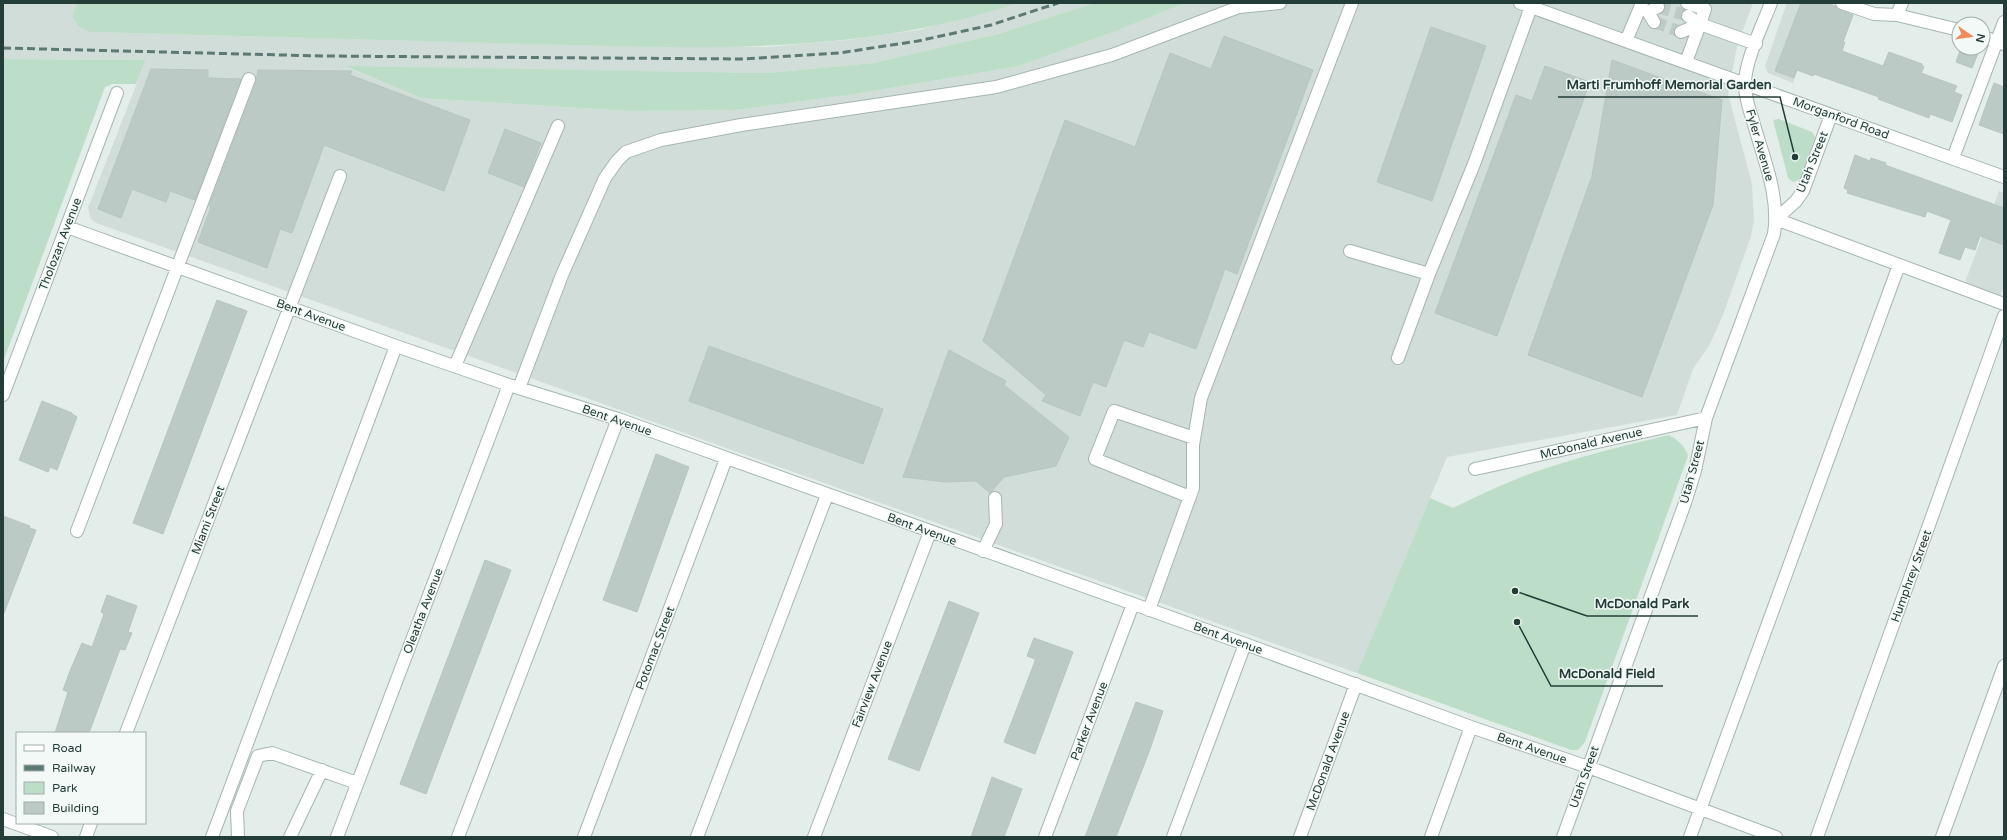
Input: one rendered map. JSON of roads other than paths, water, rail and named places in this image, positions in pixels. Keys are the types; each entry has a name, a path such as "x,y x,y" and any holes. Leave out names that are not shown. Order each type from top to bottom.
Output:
{"street":[{"name":"Oleatha Avenue","path":"337,837 514,386 605,178 616,161 626,152 661,140 741,125 996,87 1112,55 1238,7 1280,3"},
{"path":"1149,610 1190,497 1193,480 1194,438 1200,398 1352,3"},
{"path":"1686,62 1705,9 1687,3"},
{"name":"Fyler Avenue","path":"1771,3 1756,44 1745,84 1748,106 1775,198 1776,219"},
{"path":"1842,3 1874,14 1897,15 1951,28"},
{"path":"1897,15 1902,3"},
{"path":"1398,358 1429,274 1474,164 1526,5"},
{"name":"Morganford Road","path":"1526,5 2004,177"},
{"path":"1626,41 1648,11"},
{"path":"1688,16 1700,24 1756,44"},
{"path":"1953,158 2000,43 2004,22"},
{"path":"1682,32 1700,24"},
{"path":"77,531 179,267 249,79"},
{"name":"Tholozan Avenue","path":"3,395 117,93"},
{"name":"Utah Street","path":"1562,837 1688,496 1706,418 1769,250 1776,219 1796,201 1803,191 1831,115"},
{"path":"455,366 558,126"},
{"name":"Miami Street","path":"126,732 340,176"},
{"path":"1776,219 2004,304"},
{"name":"Bent Avenue","path":"67,227 396,346 618,419 1356,684 1471,727 1588,767 1776,837"},
{"path":"1350,251 1429,274"},
{"path":"1690,837 1899,265"},
{"name":"Humphrey Street","path":"1817,837 2004,316"},
{"path":"212,837 396,346"},
{"path":"1190,497 1095,459 1114,411 1194,438"},
{"name":"McDonald Avenue","path":"1475,469 1706,418"},
{"path":"458,837 618,419"},
{"name":"Potomac Street","path":"584,837 726,459"},
{"path":"697,837 827,495"},
{"path":"983,551 996,524 995,498"},
{"name":"Fairview Avenue","path":"814,837 930,532"},
{"name":"Parker Avenue","path":"1045,837 1133,604"},
{"path":"1173,837 1245,644"},
{"path":"1942,837 2004,666"},
{"name":"McDonald Avenue","path":"1300,837 1356,684"},
{"path":"1431,837 1471,727"},
{"path":"238,837 237,811 258,756 272,753 358,783"},
{"path":"290,837 322,770"},
{"path":"3,819 16,824"},
{"path":"17,824 52,837"},
{"path":"86,837 91,824"}],"tunnel":[{"path":"1658,7 1688,16"},
{"path":"1654,22 1681,32"}],"railway":[{"path":"3,48 322,56 744,59 839,53 918,41 991,25 1058,3"}],"place":[{"name":"Marti Frumhoff Memorial Garden","path":"1795,157"},
{"name":"McDonald Park","path":"1515,591"},
{"name":"McDonald Field","path":"1517,622"}]}
